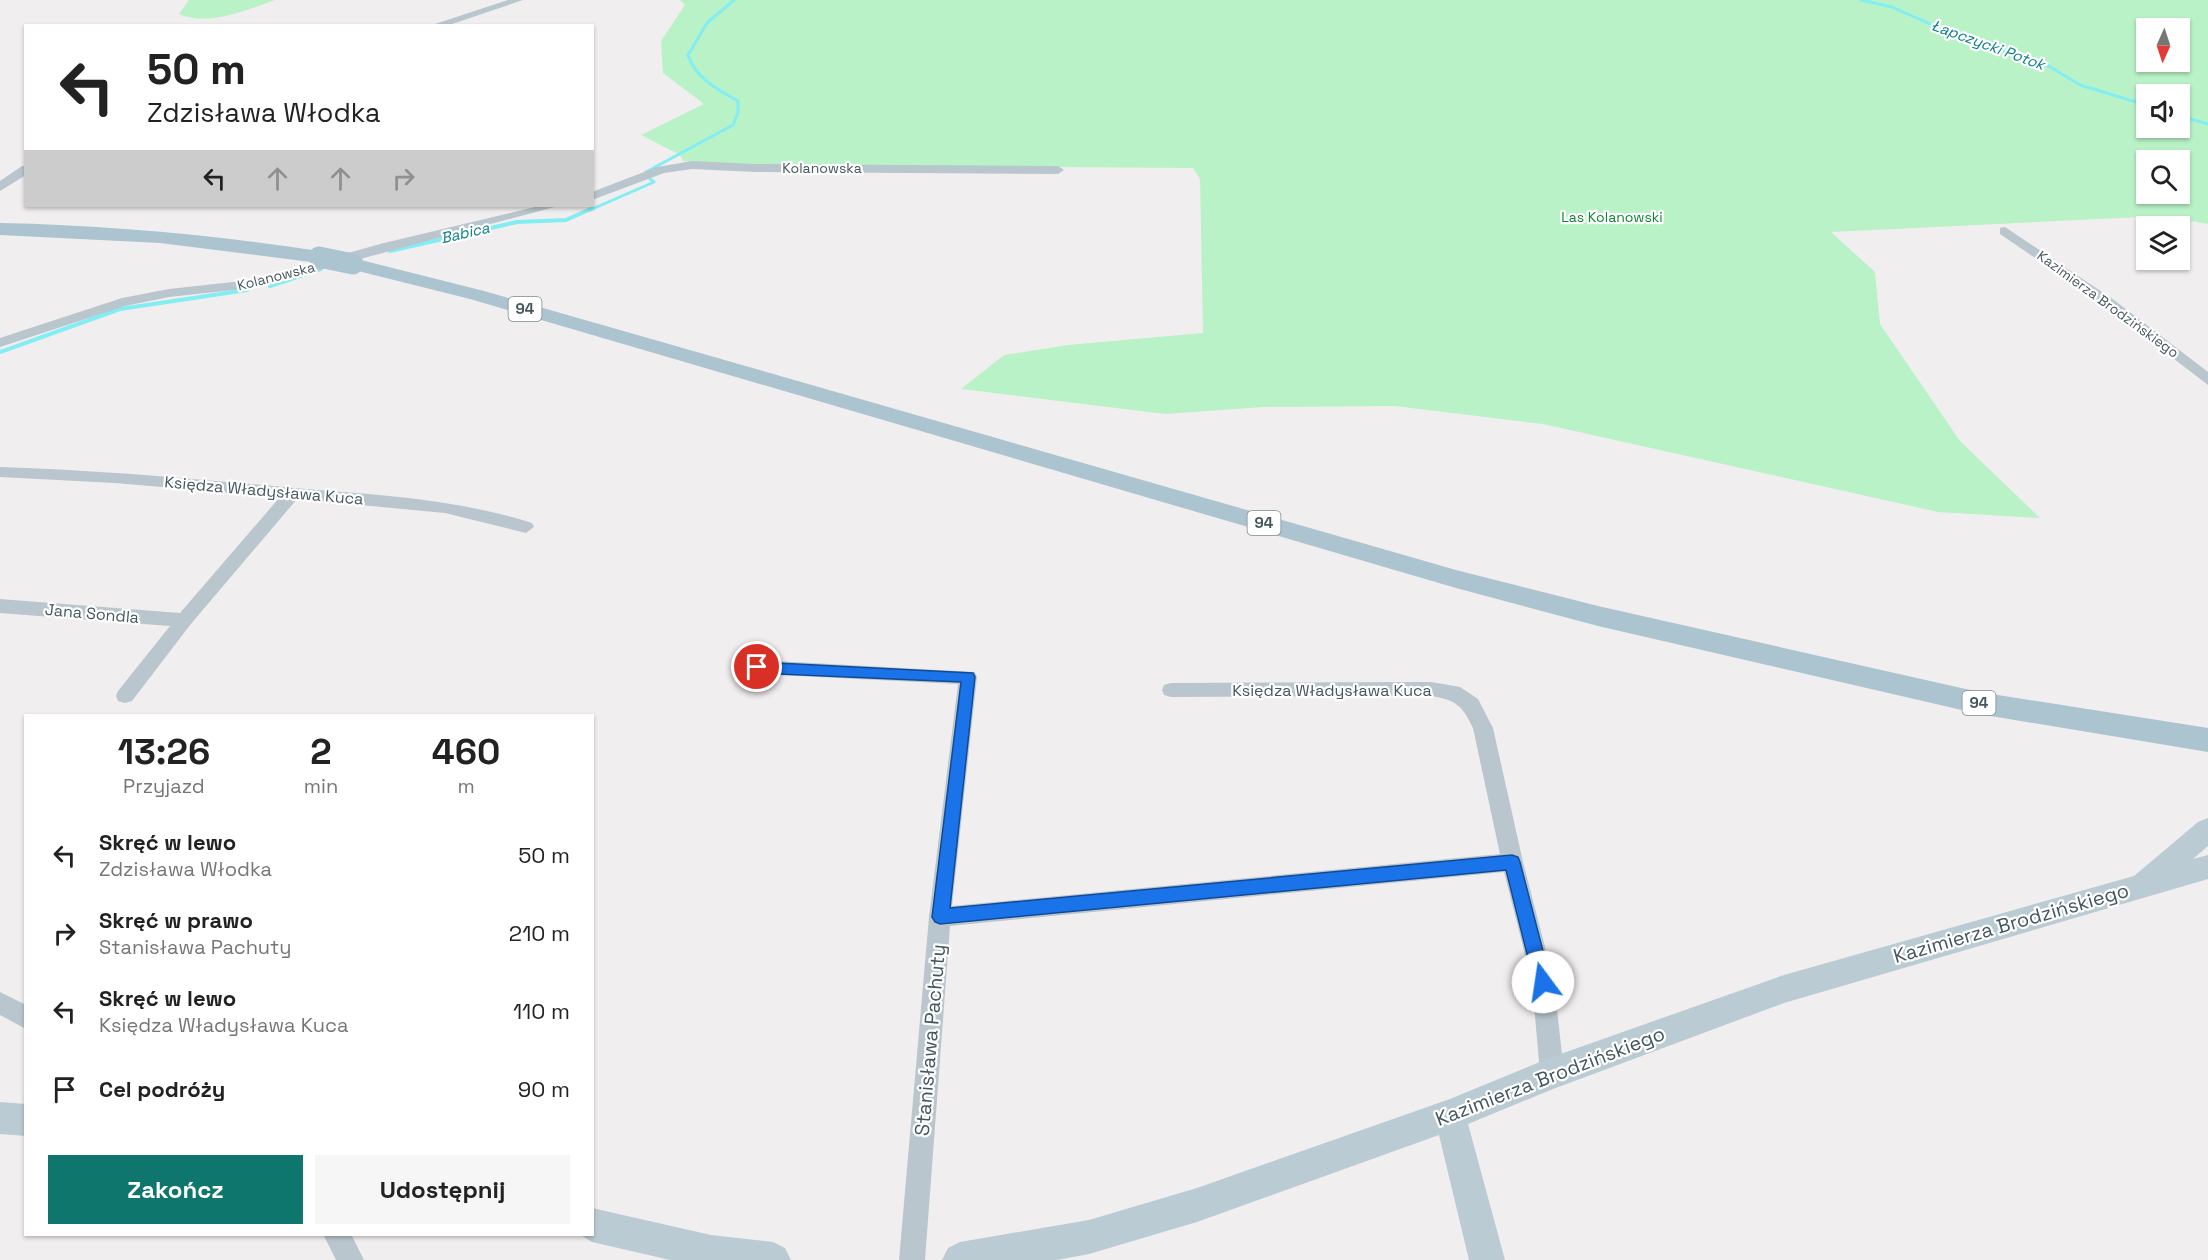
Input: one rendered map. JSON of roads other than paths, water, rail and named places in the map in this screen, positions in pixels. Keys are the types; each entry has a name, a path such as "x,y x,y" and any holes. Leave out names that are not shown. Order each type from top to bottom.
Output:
{"main road":[{"name":"94","path":"0,229 67,230 176,238 319,257 352,264 477,295 1456,579 1598,616 2012,710 2208,740"},
{"name":"94","path":"1838,669 2208,729"},
{"name":"Kazimierza Brodzińskiego","path":"2140,886 2208,830"},
{"name":"Kazimierza Brodzińskiego","path":"960,1260 1100,1234 1197,1205 1450,1115 1551,1073 1784,989 2208,867"},
{"path":"1450,1115 1487,1260"},
{"path":"0,1118 24,1120"},
{"path":"594,1225 711,1252 773,1260"}],"street":[{"path":"441,24 519,0"},
{"name":"Kolanowska","path":"594,195 661,170 692,165 756,168 1058,170"},
{"path":"0,187 24,170"},
{"name":"Kolanowska","path":"0,343 122,302 169,293 252,284 381,248 548,207"},
{"name":"Kazimierza Brodzińskiego","path":"2005,231 2075,277 2183,359 2208,381"},
{"name":"Księdza Władysława Kuca","path":"0,472 97,474 450,509 507,520 526,527"},
{"path":"125,696 184,620 293,493"},
{"name":"Jana Sondla","path":"0,606 184,620"},
{"name":"Stanisława Pachuty","path":"757,667 968,677 940,917 912,1260"},
{"name":"Księdza Władysława Kuca","path":"1171,690 1431,689 1453,692 1471,704 1483,728 1512,862 1543,982 1551,1073"},
{"path":"940,917 1512,862"},
{"path":"0,1003 24,1017"},
{"path":"337,1236 351,1260"}],"waterway":[{"name":"Babica","path":"646,172 733,125 738,113 738,101 715,88 702,77 696,71 688,55 707,23 734,0"},
{"name":"Łapczycki Potok","path":"1861,0 1892,7 1953,34 2049,66 2080,85 2136,102"},
{"name":"Łapczycki Potok","path":"2190,119 2208,124"},
{"name":"Babica","path":"590,210 654,182 650,179"},
{"name":"Babica","path":"390,251 517,222 566,220 593,208"},
{"name":"Babica","path":"270,286 321,269"},
{"name":"Babica","path":"0,352 120,309 247,290"}],"park label":[{"name":"Las Kolanowski","path":"1612,217"}]}
